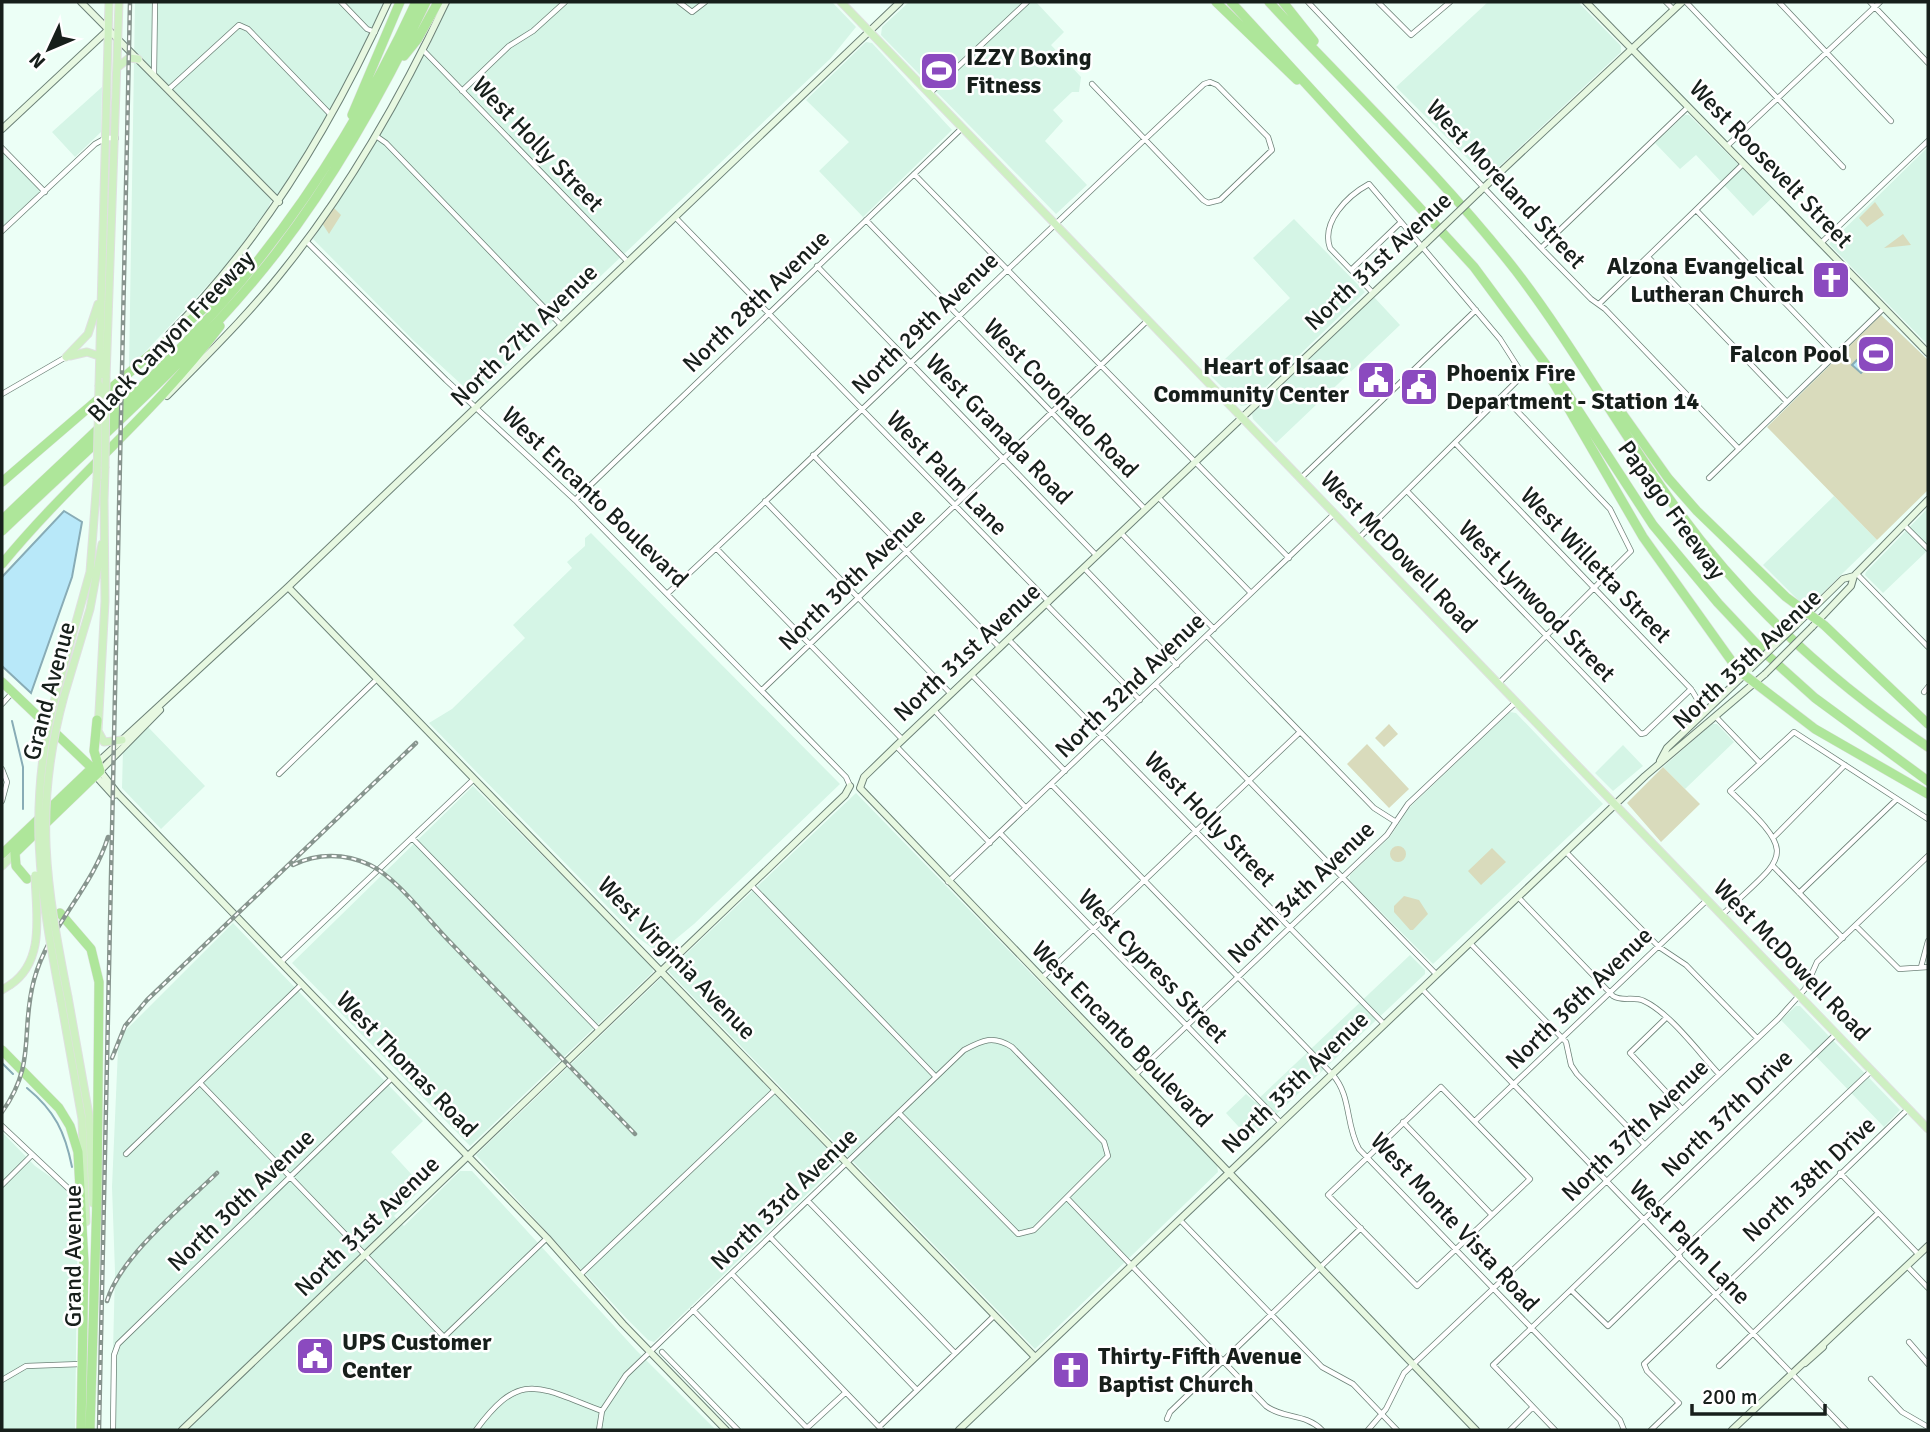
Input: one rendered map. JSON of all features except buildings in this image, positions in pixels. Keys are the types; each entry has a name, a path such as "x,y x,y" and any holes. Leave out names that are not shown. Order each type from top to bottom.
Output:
{"highway":[{"path":"352,116 400,2"},
{"name":"Black Canyon Freeway","path":"2,513 174,347 230,286 296,201 352,116 410,2"},
{"path":"2,520 179,349 243,279 322,174 363,108 416,2"},
{"name":"Black Canyon Freeway","path":"2,531 190,350 252,282 326,184 396,65 426,2"},
{"path":"396,65 417,40 438,2"},
{"path":"1216,2 1337,116"},
{"name":"Papago Freeway","path":"1231,2 1474,267 1529,339 1653,525 1717,603 1765,653 1815,698 1928,780"},
{"name":"Papago Freeway","path":"1269,2 1473,218 1554,323 1671,501 1733,580 1777,627 1840,682 1928,747"},
{"path":"1283,2 1338,73"},
{"path":"2,564 38,523 132,429 215,334 252,282"},
{"path":"2,482 230,286"},
{"path":"1554,323 1685,498 1805,617 1928,724"},
{"path":"1529,339 1643,537 1687,601 1747,672 1815,729 1928,794"},
{"name":"West Thomas Road","path":"2,682 96,770"},
{"path":"96,770 94,751 97,720"},
{"name":"North 27th Avenue","path":"2,857 96,770"},
{"path":"14,848 16,866 27,879"},
{"path":"60,913 87,942 99,976 97,1198 93,1288"},
{"path":"2,1050 55,1104 73,1133 82,1181 85,1263"},
{"name":"Grand Avenue","path":"85,1263 90,1430"},
{"name":"Grand Avenue","path":"80,1430 93,1288"}],"main road":[{"name":"Grand Avenue","path":"93,1288 90,1133 40,881 37,791 90,572 97,479 109,2"},
{"name":"Grand Avenue","path":"85,1263 83,1132 50,906 44,846 46,779 60,695 95,590 104,496 119,2"},
{"name":"West McDowell Road","path":"841,2 1928,1129"},
{"path":"118,68 129,58 138,59"},
{"path":"66,357 88,334 101,294"},
{"path":"66,357 87,352 99,356"},
{"path":"104,496 105,609 97,720 102,741 122,740"},
{"path":"2,990 27,968 36,946 33,818 37,791"},
{"name":"North 27th Avenue","path":"2,866 14,848"}],"street":[{"path":"81,2 279,202"},
{"path":"154,74 155,2"},
{"path":"341,2 367,29 375,32"},
{"path":"118,384 212,286 279,202 332,116 388,2"},
{"path":"132,429 239,322 306,241 376,136 446,2"},
{"path":"462,91 516,41 533,31 565,2"},
{"path":"679,2 692,12 705,2"},
{"name":"North 27th Avenue","path":"96,770 900,2"},
{"path":"930,93 1027,2"},
{"name":"West Moreland Street","path":"1308,2 1482,190 1599,304 1739,449"},
{"path":"1378,2 1411,35 1450,2"},
{"name":"West Roosevelt Street","path":"1586,2 1928,353"},
{"path":"1666,2 1674,9"},
{"path":"1684,2 1843,167"},
{"name":"North 31st Avenue","path":"861,783 896,746 1241,416 1684,2"},
{"path":"1779,2 1891,121"},
{"path":"1726,146 1826,52 1872,4 1880,2"},
{"path":"1872,4 1928,63"},
{"path":"169,89 239,25 248,29 332,116"},
{"path":"2,129 108,30"},
{"name":"West Holly Street","path":"423,50 628,262"},
{"name":"North 29th Avenue","path":"667,594 1055,223 1146,139 1210,82 1268,137 1272,148 1220,200 1212,203 1203,200 1146,139"},
{"path":"1092,84 1146,139"},
{"path":"1541,247 1688,107"},
{"name":"North 28th Avenue","path":"575,499 962,127"},
{"path":"376,136 386,143 562,326"},
{"path":"2,231 95,144 106,138 116,138"},
{"path":"1821,243 1928,141"},
{"path":"2,148 45,192"},
{"path":"1599,304 1743,164"},
{"path":"914,174 1289,558"},
{"path":"1359,538 1523,378 1523,372 1508,349 1369,184 1336,214 1326,229 1330,248 1373,293"},
{"path":"1696,210 1835,355"},
{"name":"West Palm Lane","path":"676,217 1140,700"},
{"name":"West Coronado Road","path":"866,220 1145,509"},
{"path":"1351,270 1400,223"},
{"name":"West Encanto Boulevard","path":"306,241 476,408 575,499 846,777 850,786"},
{"path":"1648,257 1787,402"},
{"name":"West Granada Road","path":"817,266 1097,555"},
{"path":"1709,478 1885,308"},
{"path":"1301,478 1476,310"},
{"name":"North 30th Avenue","path":"762,690 1148,320"},
{"path":"2,394 66,357"},
{"path":"1499,683 1595,590 1631,551 1610,509 1504,397"},
{"name":"West Willetta Street","path":"1456,444 1691,689 1704,706 1705,713"},
{"path":"813,455 1000,648"},
{"name":"West Lynwood Street","path":"1407,491 1643,734 1691,689"},
{"name":"West Coronado Road","path":"1158,497 1251,593"},
{"name":"North 35th Avenue","path":"1659,763 1667,748 1843,579 1855,574 1928,500"},
{"path":"765,501 951,694"},
{"name":"North 32nd Avenue","path":"948,881 1335,513"},
{"path":"1903,524 1928,549"},
{"path":"1121,533 1214,629"},
{"path":"716,548 903,740"},
{"path":"1084,568 1177,665"},
{"path":"1855,574 1928,647"},
{"name":"North 35th Avenue","path":"959,1430 1615,804 1659,763 1673,755 1757,681 1851,586 1855,574"},
{"name":"West Virginia Avenue","path":"288,587 777,1088 1035,1357"},
{"path":"1207,636 1374,808 1396,822"},
{"name":"West Holly Street","path":"1009,640 1384,1024"},
{"path":"972,675 1065,771"},
{"path":"279,774 377,679"},
{"path":"1156,685 1436,974"},
{"path":"2,704 13,692"},
{"name":"North 27th Avenue","path":"96,770 122,740 174,695"},
{"name":"North 34th Avenue","path":"1135,1075 1387,835 1408,804 1516,701"},
{"path":"934,710 1026,808"},
{"path":"1716,717 1760,763"},
{"path":"1042,978 1300,732"},
{"path":"1722,915 1773,866 1779,851 1774,836 1730,791 1794,732 1928,819"},
{"path":"896,746 990,843"},
{"path":"1774,836 1845,765"},
{"path":"2,769 6,777 2,801"},
{"name":"West Thomas Road","path":"96,770 113,795 118,794 393,1078 726,1430"},
{"path":"281,962 474,779"},
{"name":"West Encanto Boulevard","path":"861,783 865,796 1476,1430"},
{"name":"West Monte Vista Road","path":"1051,784 1332,1074 1345,1093 1351,1134 1367,1158 1620,1420 1624,1430"},
{"name":"North 31st Avenue","path":"182,1430 751,886 845,795 850,786"},
{"path":"1799,894 1897,799"},
{"name":"West Cypress Street","path":"1000,833 1280,1123"},
{"path":"412,838 599,1030"},
{"path":"1566,851 1659,947 1686,965 1757,1038"},
{"name":"North 37th Avenue","path":"1368,1430 1382,1415 1400,1378 1413,1364 1800,996 1813,967 1928,856"},
{"path":"1773,866 1843,938"},
{"path":"751,886 936,1077"},
{"path":"1518,896 1616,999 1634,998 1646,1002 1666,1018 1719,1074"},
{"name":"North 36th Avenue","path":"1475,1121 1708,900"},
{"path":"1856,926 1899,969 1928,967"},
{"path":"1921,967 1921,956 1928,941"},
{"path":"1469,942 1566,1042 1571,1065 1577,1074 1645,1145"},
{"path":"126,1154 302,984"},
{"name":"West Palm Lane","path":"1421,988 1846,1430"},
{"path":"1666,1018 1630,1052 1682,1109"},
{"name":"North 37th Drive","path":"1533,1407 1493,1365 1837,1034"},
{"name":"North 33rd Avenue","path":"598,1430 602,1411 620,1381 964,1050 985,1039 1000,1039 1012,1046 1108,1148 1105,1161 1067,1198"},
{"path":"1571,1290 1608,1326 1872,1070"},
{"name":"North 30th Avenue","path":"113,1430 115,1348 393,1078"},
{"path":"200,1083 444,1337 547,1238"},
{"path":"1441,1087 1530,1179 1417,1286 1328,1195 1404,1122 1441,1087"},
{"path":"581,1274 777,1088"},
{"name":"North 38th Drive","path":"1651,1430 1679,1403 1647,1371 1644,1364 1705,1306 1714,1293 1909,1108"},
{"path":"899,1113 1014,1231 1024,1234 1034,1230 1067,1198 1274,1412 1305,1417 1322,1430"},
{"path":"1404,1122 1492,1214"},
{"path":"2,1126 70,1190"},
{"path":"2,1185 31,1156"},
{"path":"1840,1173 1919,1255"},
{"path":"808,1201 956,1353"},
{"path":"1719,1366 1878,1213"},
{"path":"1180,1219 1322,1367 1353,1384 1398,1430"},
{"path":"1167,1419 1170,1412 1361,1228"},
{"path":"770,1237 917,1391"},
{"path":"1732,1430 1803,1364 1813,1358 1826,1342 1928,1246"},
{"path":"1907,1266 1928,1288"},
{"path":"732,1274 880,1429 994,1315"},
{"path":"693,1310 806,1429 845,1393"},
{"path":"1909,1342 1928,1364"},
{"path":"662,1352 737,1430"},
{"path":"664,1366 670,1360"},
{"path":"2,1380 26,1366 87,1364"},
{"path":"1871,1378 1902,1412 1928,1429"},
{"path":"476,1430 508,1393 525,1388 540,1389 602,1411"},
{"path":"1510,1430 1533,1407 1555,1430"}],"shaded area":[{"path":"135,2 386,2 335,103 284,188 271,201 266,213 224,268 129,369"},
{"path":"449,2 832,2 856,27 830,59 474,396 413,340 313,239 428,49"},
{"path":"909,2 1036,2 1064,32 1051,45 1081,77 1079,92 1072,92 1053,110 1063,121 1045,141 1087,185 1056,214 881,35 882,27"},
{"path":"1488,2 1578,2 1621,46 1621,52 1487,178 1396,87"},
{"path":"866,42 872,43 952,130 863,217 819,171 849,142 806,100"},
{"path":"102,87 101,132 75,157 52,132"},
{"path":"1685,115 1689,115 1772,198 1753,216 1696,155 1680,169 1655,143"},
{"path":"1928,147 1928,345 1829,244"},
{"path":"2,148 45,192 2,231"},
{"path":"1875,202 1884,215 1867,227 1859,218"},
{"path":"333,207 341,215 329,234 322,223"},
{"path":"1294,219 1365,292 1247,405 1241,406 1209,374 1290,298 1253,258"},
{"path":"1903,234 1911,245 1884,248"},
{"path":"1374,297 1400,325 1276,443 1253,419 1252,414"},
{"path":"1881,315 1928,360 1928,490 1877,540 1767,427"},
{"path":"1834,496 1877,540 1812,603 1804,606 1763,565"},
{"path":"1928,508 1928,550 1883,593 1865,575 1866,572"},
{"path":"591,533 840,784 694,924 659,953 637,937 429,723 452,709 525,638 513,625 572,568 567,562 585,546 585,538"},
{"path":"1510,712 1516,713 1603,804 1433,964 1350,881 1350,875 1390,837 1409,808"},
{"path":"1389,724 1398,734 1384,747 1375,738"},
{"path":"1712,724 1717,724 1734,742 1685,789 1663,767"},
{"path":"148,727 205,786 161,829 122,788 123,750"},
{"path":"1367,744 1409,789 1389,808 1347,764"},
{"path":"1623,745 1643,766 1613,791 1595,773"},
{"path":"1663,767 1700,804 1661,842 1627,803"},
{"path":"473,786 652,966 653,972 470,1146 292,963"},
{"path":"856,793 1217,1165 1218,1172 1035,1349 668,971"},
{"path":"1395,846 1401,846 1406,854 1404,860 1395,862 1390,857 1390,851"},
{"path":"1492,848 1506,862 1481,885 1468,871"},
{"path":"1404,896 1419,900 1428,914 1413,930 1394,912 1394,906"},
{"path":"233,923 423,1121 391,1152 423,1187 394,1216 404,1226 460,1171 472,1171 636,1350 716,1430 111,1430 115,1272 112,1187 118,1049 122,1034"},
{"path":"1410,955 1425,970 1425,974 1250,1139 1226,1113 1246,1094 1255,1102"},
{"path":"662,977 840,1162 654,1342 648,1340 626,1318 476,1155"},
{"path":"1796,1006 1800,1006 1900,1110 1884,1127 1781,1020"},
{"path":"2,1132 35,1166 78,1196 75,1430 2,1430"}],"water":[{"path":"1876,341 1885,350 1861,373 1852,365"},
{"path":"64,511 82,522 72,577 31,693 2,666 2,577"}],"waterway":[{"path":"12,721 23,767 23,809"},
{"path":"2,1063 13,1074"},
{"path":"27,1088 52,1114 66,1143 72,1167"}],"railway":[{"path":"99,1430 130,2"},
{"path":"112,1058 125,1026 147,1000 416,743"},
{"path":"2,1112 13,1095 24,1063 30,998 41,961 59,925 92,874 108,837"},
{"path":"293,865 312,858 351,858 370,865 391,879 635,1134"},
{"path":"107,1301 114,1284 139,1250 217,1173"}],"place":[{"name":"IZZY Boxing Fitness","path":"939,71"},
{"name":"Alzona Evangelical Lutheran Church","path":"1831,280"},
{"name":"Falcon Pool","path":"1876,354"},
{"name":"Heart of Isaac Community Center","path":"1376,380"},
{"name":"Phoenix Fire Department - Station 14","path":"1419,387"},
{"name":"UPS Customer Center","path":"315,1356"},
{"name":"Thirty-Fifth Avenue Baptist Church","path":"1071,1370"}]}
